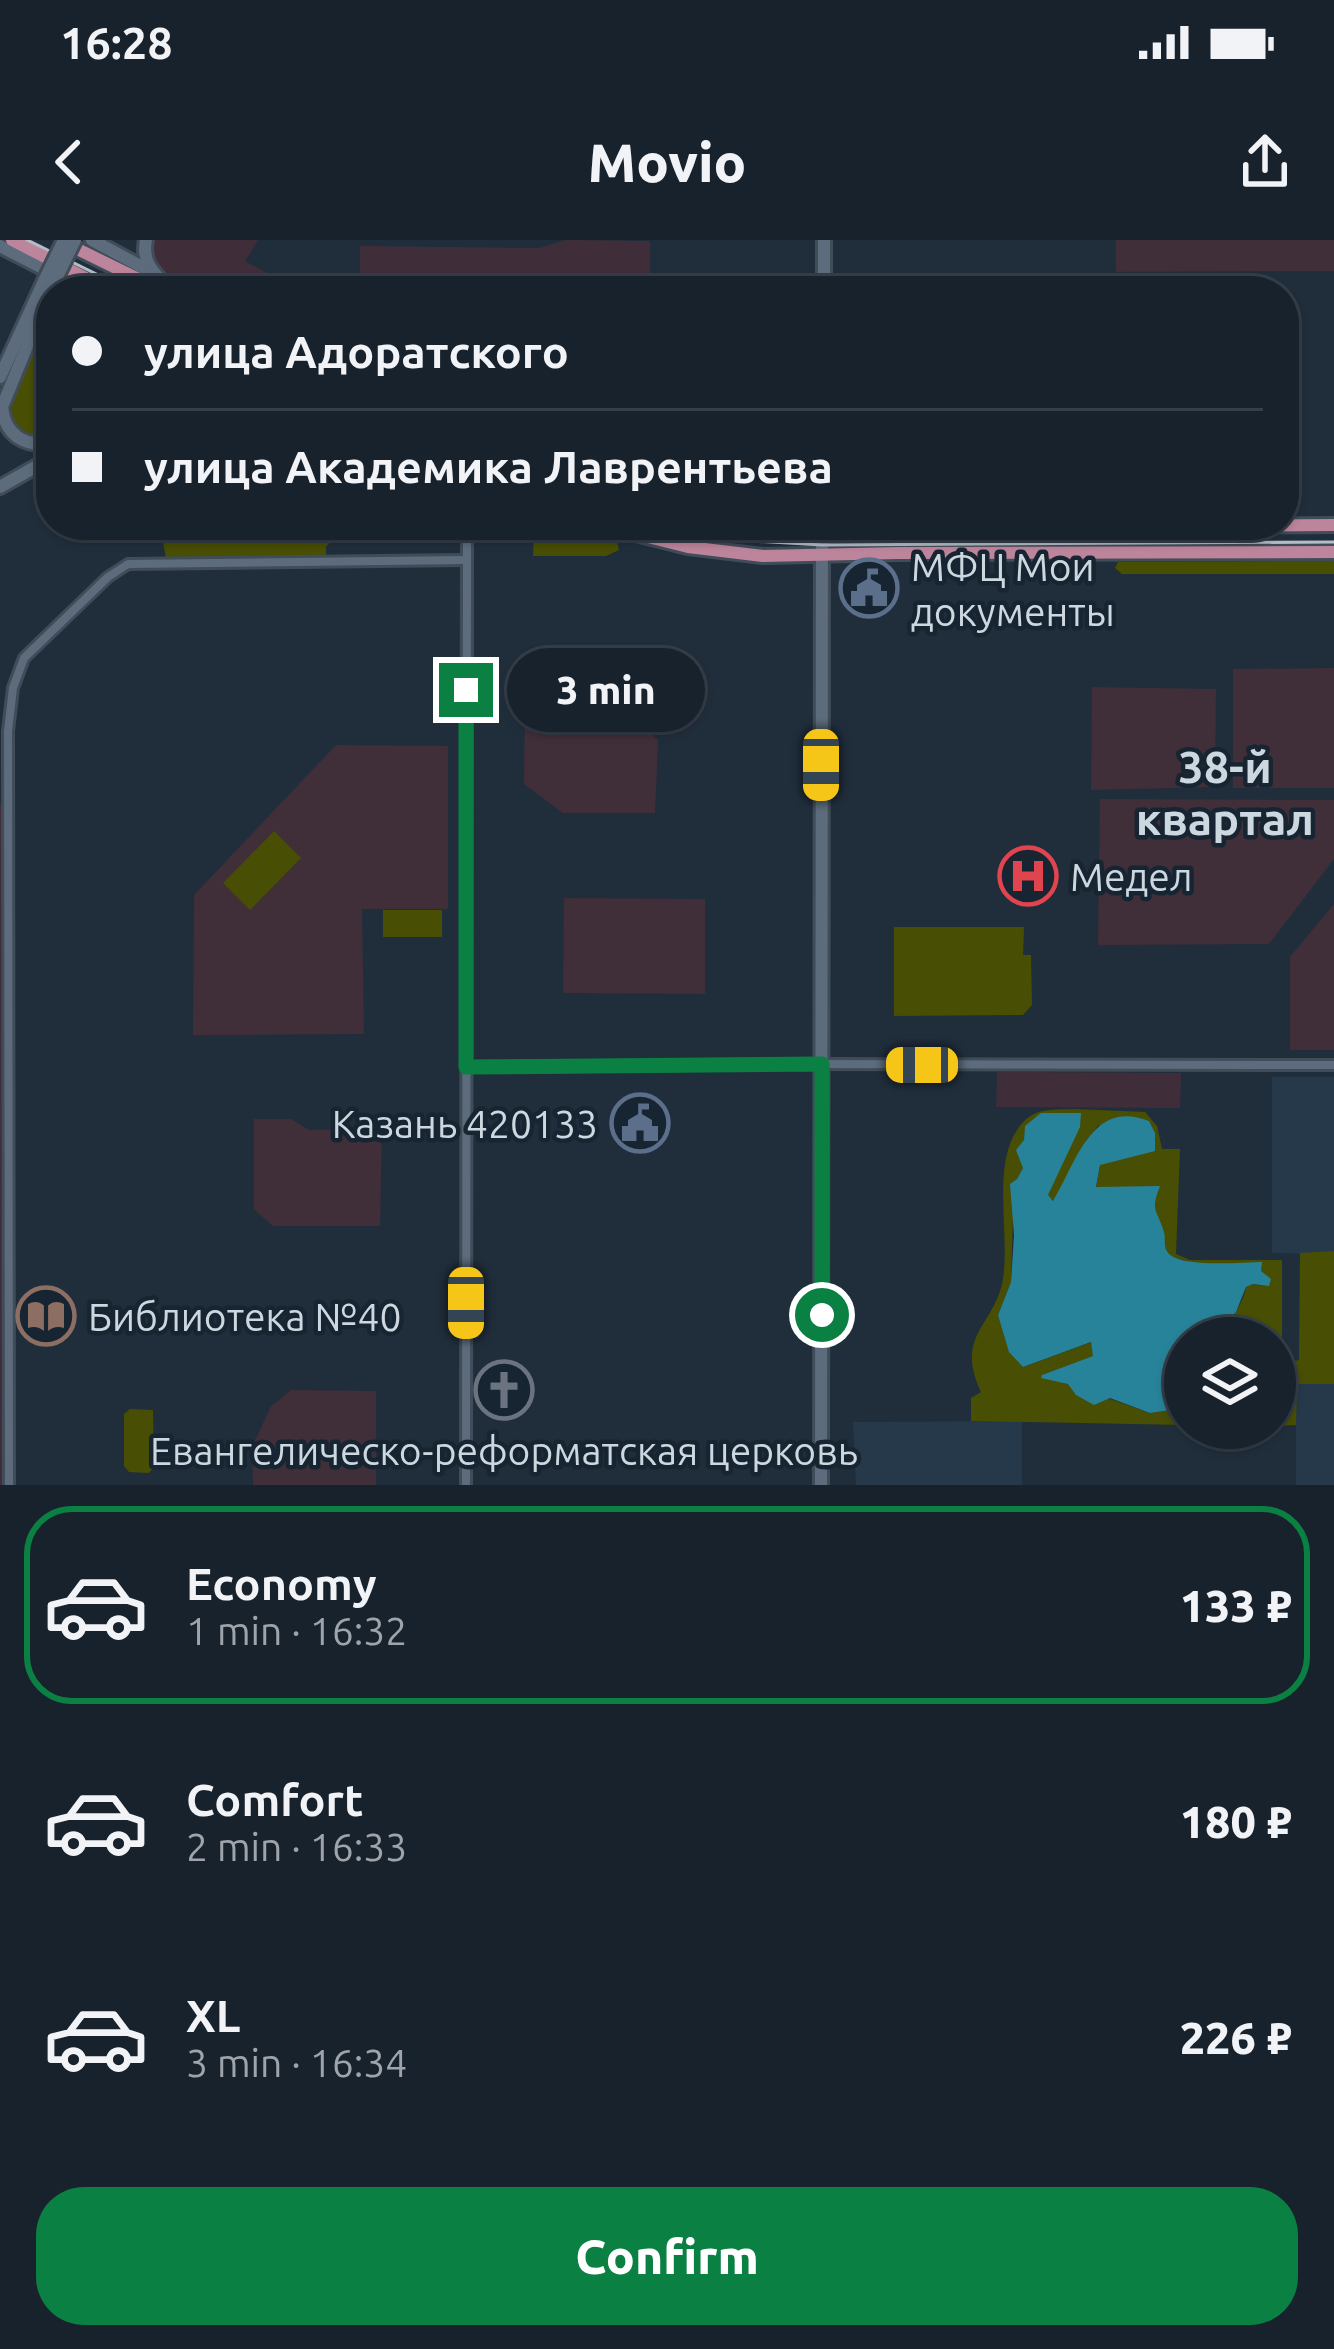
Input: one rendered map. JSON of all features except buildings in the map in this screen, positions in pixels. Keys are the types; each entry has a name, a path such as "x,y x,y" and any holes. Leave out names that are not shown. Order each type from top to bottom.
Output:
{"main road":[{"path":"12,240 82,276"},
{"path":"62,240 136,276"},
{"path":"1299,525 1334,525"},
{"path":"658,540 763,556 1334,553"}],"street":[{"path":"50,276 62,240"},
{"path":"52,276 75,240"},
{"path":"146,240 144,254 155,274"},
{"path":"824,240 824,276"},
{"path":"97,243 155,274"},
{"path":"97,243 114,250 126,244"},
{"path":"0,246 58,276"},
{"path":"1,372 36,306"},
{"path":"0,396 36,322"},
{"path":"36,324 2,407 14,436 36,445"},
{"path":"0,487 36,467"},
{"path":"466,540 466,1485"},
{"path":"820,1485 822,540"},
{"path":"9,1485 4,786 10,709 24,658 108,577 128,564 466,560"},
{"path":"466,1067 1334,1065"}],"shaded area":[{"path":"149,240 258,240 245,261 273,276 161,276 152,267"},
{"path":"565,240 650,241 650,276 360,276 360,246 540,248"},
{"path":"1116,240 1334,240 1334,271 1116,272"},
{"path":"1334,668 1334,788 1233,788 1233,669"},
{"path":"1092,687 1216,689 1215,772 1210,787 1091,790"},
{"path":"525,700 617,701 658,740 655,813 563,813 524,784"},
{"path":"336,745 448,746 448,909 362,909 364,1034 193,1035 194,895"},
{"path":"1100,799 1334,800 1334,859 1269,944 1098,945"},
{"path":"0,802 5,817 6,1485 0,1485"},
{"path":"564,898 705,899 705,994 563,993"},
{"path":"1334,904 1334,1050 1290,1050 1290,957"},
{"path":"997,1072 1181,1073 1180,1108 996,1107"},
{"path":"1272,1077 1334,1077 1334,1254 1272,1253"},
{"path":"254,1119 291,1119 309,1130 382,1129 380,1226 273,1226 254,1209"},
{"path":"1296,1383 1334,1384 1334,1485 1296,1485"},
{"path":"291,1390 376,1391 376,1485 253,1485 252,1447 271,1406"},
{"path":"1022,1421 1022,1485 856,1485 853,1422"}],"green space":[{"path":"36,348 36,441 14,429 10,400"},
{"path":"163,540 331,540 326,558 166,558"},
{"path":"614,540 619,550 606,556 533,556 534,541"},
{"path":"1334,561 1334,574 1122,574 1115,568 1118,562"},
{"path":"274,831 301,858 250,910 223,883"},
{"path":"383,910 442,910 442,937 383,937"},
{"path":"894,927 1024,927 1023,955 1031,955 1032,1005 1023,1015 894,1016"},
{"path":"1049,1110 1145,1112 1157,1126 1162,1149 1180,1149 1176,1254 1190,1260 1282,1260 1282,1317 1233,1317 1246,1287 1263,1286 1171,1256 1153,1204 1096,1188 1099,1125 1054,1201 1047,1196 1063,1161 1025,1127 1013,1216 1011,1282 998,1315 1023,1367 1092,1342 1094,1356 1042,1375 1150,1413 1164,1411 1164,1425 971,1421 971,1398 981,1392 974,1372 974,1343 1003,1279 1005,1163 1017,1130 1035,1114"},
{"path":"1334,1251 1334,1384 1297,1384 1296,1425 1300,1253"},
{"path":"130,1409 153,1410 154,1467 149,1473 129,1472 124,1466 124,1414"}],"water":[{"path":"1041,1113 1081,1113 1080,1127 1048,1195 1053,1201 1078,1153 1099,1126 1129,1116 1149,1121 1155,1151 1100,1165 1096,1187 1160,1186 1156,1210 1166,1249 1173,1257 1196,1262 1262,1262 1261,1271 1271,1279 1269,1286 1246,1287 1232,1317 1164,1317 1164,1411 1150,1413 1110,1398 1094,1405 1068,1384 1041,1378 1093,1356 1091,1342 1023,1367 1009,1352 998,1315 1011,1282 1010,1184 1023,1168 1016,1150 1024,1140 1025,1126"}],"tram line":[{"path":"27,240 100,276"},
{"path":"734,540 822,545 1334,542"}],"place":[{"name":"МФЦ Мои документы","path":"869,588"},
{"name":"Медел","path":"1028,876"},
{"name":"Казань 420133","path":"640,1123"},
{"name":"Библиотека №40","path":"46,1316"},
{"name":"Евангелическо-реформатская церковь","path":"504,1390"}],"district":[{"name":"38-й квартал","path":"1225,792"}],"route":[{"path":"466,690 466,1067 822,1064 822,1315"}]}
